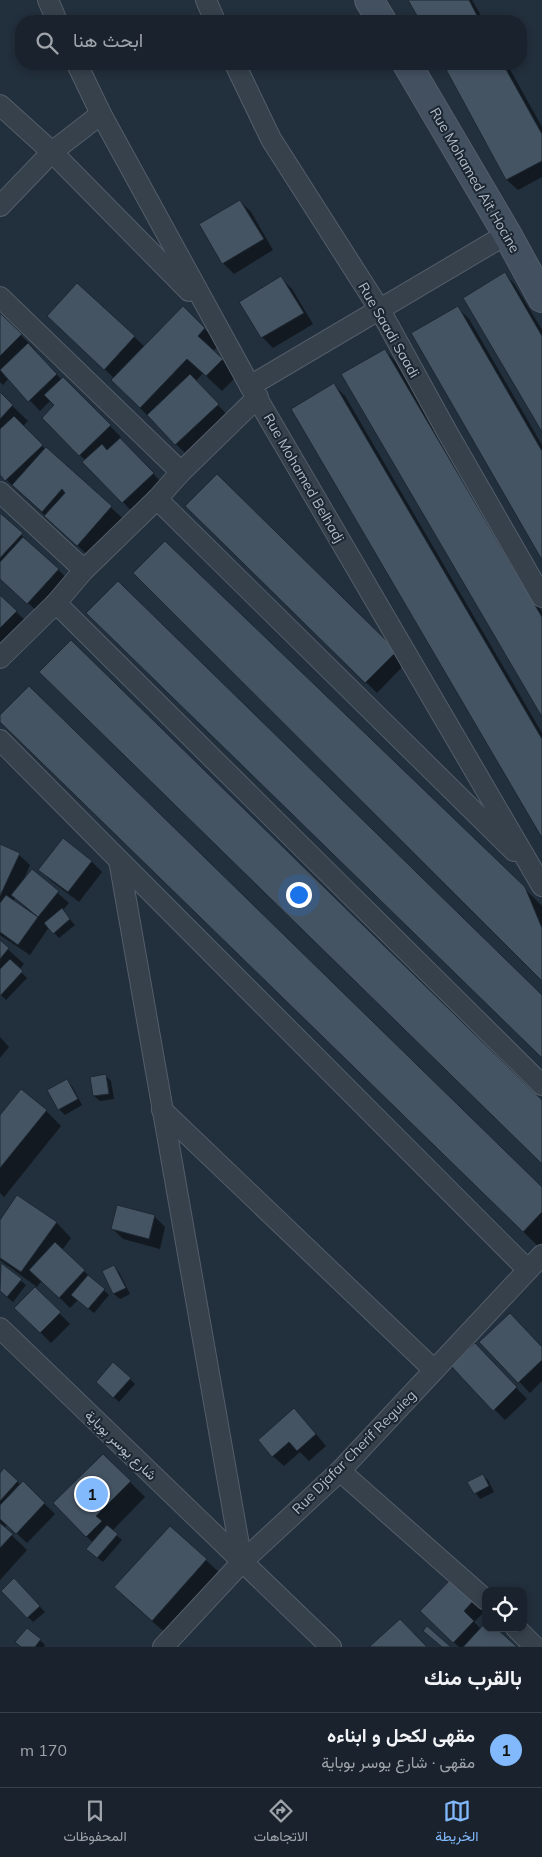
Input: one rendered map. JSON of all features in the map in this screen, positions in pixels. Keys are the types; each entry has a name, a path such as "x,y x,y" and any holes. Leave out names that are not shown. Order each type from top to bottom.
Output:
{"street":[{"path":"48,0 54,15"},
{"path":"206,0 213,15"},
{"path":"369,0 378,15"},
{"name":"Rue Mohamed Belhadj","path":"80,70 100,114 206,308 334,531 538,878"},
{"name":"Rue Saadi Saadi","path":"238,70 271,139 380,310 446,430 542,597"},
{"name":"Rue Mohamed Ait Hocine","path":"411,70 508,234 542,298"},
{"path":"0,105 52,152 206,308"},
{"path":"0,206 52,152 100,114"},
{"path":"0,658 56,603 84,570 157,499 254,392 380,310 508,234"},
{"path":"0,297 181,472"},
{"path":"0,492 84,570"},
{"path":"157,499 538,878"},
{"path":"56,603 542,1085"},
{"path":"0,740 528,1270"},
{"path":"119,860 242,1562"},
{"path":"162,1110 434,1370"},
{"name":"Rue Djafar Cherif Reguieg","path":"163,1647 242,1562 340,1471 542,1254"},
{"name":"شارع يوسر بوباية","path":"0,1328 332,1647"},
{"path":"340,1471 482,1596"},
{"path":"520,1632 535,1647"}],"building":[{"path":"408,0 469,0 477,15 417,15"},
{"path":"446,70 506,70 542,134 542,161 506,180"},
{"path":"240,200 264,239 222,264 199,224"},
{"path":"505,272 542,336 542,432 463,298"},
{"path":"281,276 304,313 261,338 239,302"},
{"path":"77,283 135,336 104,370 47,316"},
{"path":"183,306 205,328 198,336 223,359 206,376 187,359 140,408 111,380"},
{"path":"458,306 542,451 542,560 411,333"},
{"path":"0,313 22,334 0,356"},
{"path":"28,343 57,374 28,402 0,370"},
{"path":"385,349 542,617 542,717 341,374"},
{"path":"190,374 219,404 175,445 147,415"},
{"path":"63,377 111,425 79,456 42,418 54,405 44,395"},
{"path":"334,383 542,739 542,838 291,409"},
{"path":"0,392 13,405 0,419"},
{"path":"14,416 43,445 5,481 0,475 0,429"},
{"path":"120,438 154,473 122,503 82,462 102,444 107,450"},
{"path":"46,447 112,506 77,546 44,516 65,493 62,489 42,512 12,485"},
{"path":"217,474 397,651 365,683 185,506"},
{"path":"0,513 23,533 0,558"},
{"path":"23,537 59,569 27,604 0,579 0,562"},
{"path":"165,541 525,887 542,928 542,981 133,573"},
{"path":"118,581 542,995 542,1058 86,613"},
{"path":"0,595 17,611 0,628"},
{"path":"71,640 542,1100 542,1164 39,672"},
{"path":"29,686 542,1187 542,1212 523,1232 0,722 0,715"},
{"path":"63,838 92,861 68,892 38,870"},
{"path":"0,844 20,853 0,896"},
{"path":"32,869 59,891 38,917 11,895"},
{"path":"6,895 38,917 18,945 0,932 0,903"},
{"path":"62,908 70,919 53,934 44,923"},
{"path":"0,940 9,948 0,959"},
{"path":"10,959 23,971 0,996 0,969"},
{"path":"106,1074 109,1094 93,1096 90,1077"},
{"path":"67,1079 78,1099 58,1110 47,1090"},
{"path":"21,1089 47,1110 0,1168 0,1115"},
{"path":"17,1195 57,1222 21,1272 0,1258 0,1220"},
{"path":"117,1205 155,1215 149,1239 111,1229"},
{"path":"55,1242 85,1270 59,1298 29,1270"},
{"path":"1,1263 22,1279 7,1297 0,1291"},
{"path":"114,1265 126,1288 113,1294 102,1271"},
{"path":"88,1275 105,1289 88,1309 71,1295"},
{"path":"35,1287 61,1312 40,1333 14,1308"},
{"path":"510,1313 542,1347 542,1360 518,1383 479,1342"},
{"path":"475,1343 517,1387 493,1411 451,1366"},
{"path":"113,1362 131,1378 113,1398 96,1382"},
{"path":"294,1408 316,1434 297,1451 289,1442 272,1457 258,1440"},
{"path":"103,1454 131,1481 96,1516 102,1521 86,1537 53,1503"},
{"path":"4,1468 18,1481 0,1501 0,1473"},
{"path":"483,1474 489,1486 474,1494 467,1482"},
{"path":"23,1481 45,1503 16,1534 0,1519 0,1505"},
{"path":"0,1523 13,1534 0,1548"},
{"path":"107,1525 118,1534 97,1558 86,1549"},
{"path":"170,1526 207,1559 152,1621 114,1587"},
{"path":"14,1578 40,1606 27,1618 1,1591"},
{"path":"452,1578 475,1599 464,1611 474,1621 453,1643 420,1611"},
{"path":"400,1619 427,1647 369,1647"},
{"path":"427,1626 451,1647 442,1647 423,1631"},
{"path":"482,1626 482,1632 500,1632 517,1647 463,1647"},
{"path":"27,1628 41,1639 35,1647 21,1647 15,1642"}],"place":[{"name":"مقهى لكحل و ابناءه","path":"92,1494"}]}
